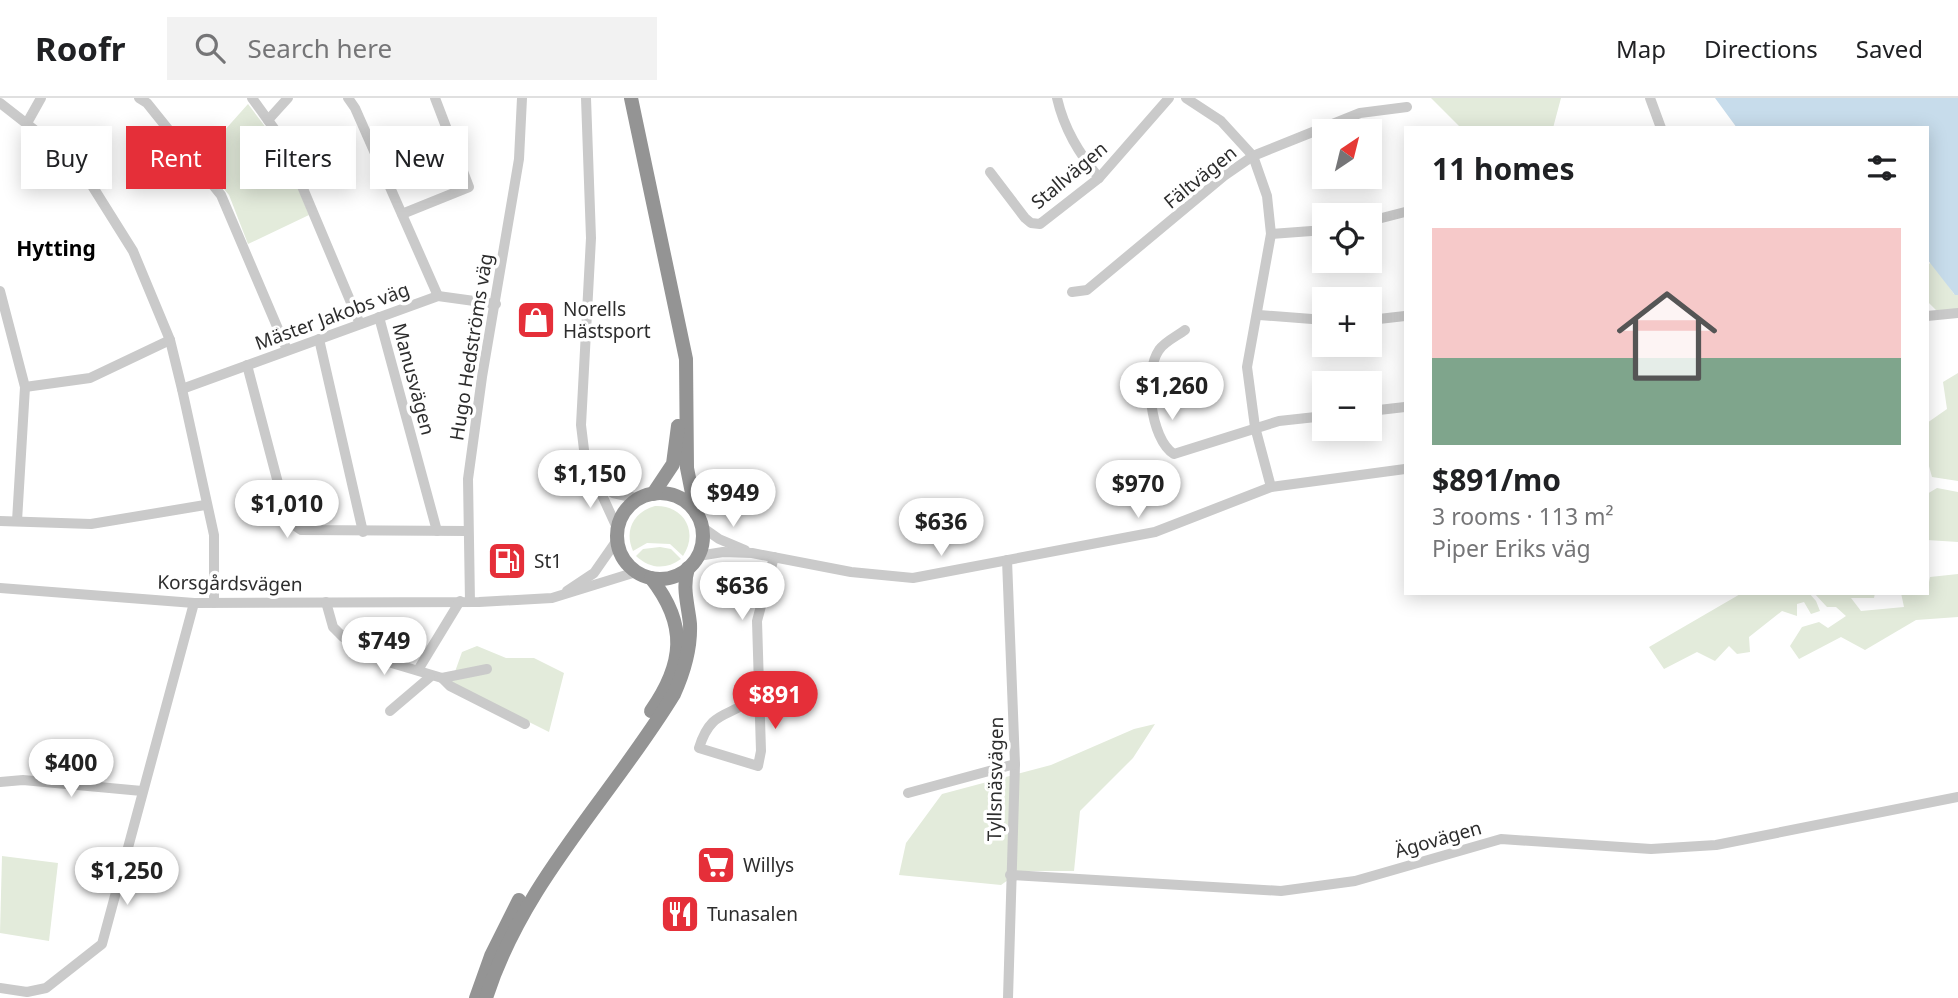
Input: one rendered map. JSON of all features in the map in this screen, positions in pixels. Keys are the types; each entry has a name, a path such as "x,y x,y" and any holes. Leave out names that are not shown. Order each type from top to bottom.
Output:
{"highway":[{"path":"621,98 676,358 679,419 675,456 666,478 625,512 617,535 623,558 636,572 651,578 667,579 688,568 698,556 702,542 687,468 686,359 631,98"},
{"path":"646,496 680,499 699,520"},
{"path":"486,998 512,933 531,900 677,686 689,642 685,586 688,568"},
{"path":"476,998 499,937 523,894 658,700 671,674 678,646 677,628 668,602 651,578"}],"street":[{"path":"27,123 41,98"},
{"path":"139,98 147,103 221,195 287,350"},
{"path":"252,98 284,141 360,324"},
{"path":"268,120 288,98"},
{"path":"348,98 438,296"},
{"path":"402,214 469,187 435,98"},
{"name":"Hugo Hedströms väg","path":"465,601 468,479 519,159 522,98"},
{"path":"586,98 591,238 581,425 585,458 617,535"},
{"path":"1057,98 1066,128 1081,156 1099,178"},
{"name":"Stallvägen","path":"990,172 1031,223 1040,223 1099,178 1169,98"},
{"path":"1186,98 1220,121 1253,156 1267,196 1271,234 1259,315 1247,367 1255,427 1271,487"},
{"path":"1650,98 1660,126"},
{"path":"0,103 59,149 91,184 133,251 170,340 183,389 205,505 214,535 214,603"},
{"name":"Fältvägen","path":"1072,292 1087,290 1224,176 1253,156 1360,113 1407,107"},
{"path":"1382,218 1404,212"},
{"path":"1271,234 1312,231"},
{"path":"0,291 25,387 18,521"},
{"name":"Mäster Jakobs väg","path":"183,389 438,296 496,304"},
{"path":"1929,316 1958,313"},
{"path":"1259,315 1312,319"},
{"path":"1382,319 1404,316"},
{"name":"Manusvägen","path":"379,317 437,531"},
{"path":"1185,330 1159,349 1150,370 1149,393 1167,449 1174,454 1187,452 1255,427 1312,418"},
{"path":"319,339 363,532"},
{"path":"25,387 90,377 170,340"},
{"path":"247,365 288,521 301,530 467,531"},
{"path":"1382,410 1404,407"},
{"path":"698,556 723,552 752,553 892,578 913,578 1155,532 1271,487 1404,469"},
{"path":"592,475 613,492 646,496"},
{"path":"0,521 91,524 205,505"},
{"path":"699,520 719,539 752,553"},
{"name":"Korsgårdsvägen","path":"552,598 594,573 617,535"},
{"path":"757,694 746,705 715,718 707,725 699,748 758,766 761,751 757,694 759,606 774,557"},
{"name":"Tyllsnäsvägen","path":"1007,560 1015,764 1008,998"},
{"name":"Korsgårdsvägen","path":"0,588 194,603 465,601 552,598 636,572"},
{"path":"418,670 465,601"},
{"path":"326,602 333,627 343,637 385,661 418,670 430,677 442,678 487,669"},
{"path":"0,988 26,995 46,988 102,944 194,603"},
{"path":"390,710 430,677"},
{"path":"442,678 450,686 525,724"},
{"path":"908,793 1015,764"},
{"path":"0,782 23,780 142,791"},
{"name":"Ägovägen","path":"1010,875 1222,890 1281,891 1355,881 1501,839 1651,849 1716,845 1958,797"}],"green space":[{"path":"1431,98 1561,98 1554,126 1459,126"},
{"path":"248,104 265,126 240,126 240,189 298,189 309,215 248,244 229,195 224,189 226,129"},
{"path":"1932,262 1954,294 1958,295 1958,310 1938,312 1929,303 1929,264"},
{"path":"1958,373 1958,481 1932,477 1929,466 1929,422 1947,409 1943,382"},
{"path":"1937,488 1958,492 1958,542 1929,540 1929,493"},
{"path":"655,506 674,510 686,522 689,538 683,556 670,544 647,543 633,551 630,544 632,523 641,513"},
{"path":"643,549 671,549 681,559 670,565 652,566 636,556"},
{"path":"1958,574 1958,617 1916,620 1865,650 1841,637 1799,659 1790,646 1802,627 1819,622 1828,628 1846,616 1836,607 1827,607 1816,595 1875,595 1874,598 1851,598 1861,611 1904,607 1901,595 1929,595 1930,577"},
{"path":"1739,595 1811,595 1820,611 1811,614 1804,602 1797,604 1797,616 1782,611 1749,637 1750,652 1737,654 1729,646 1715,661 1697,652 1664,669 1649,647"},
{"path":"477,646 506,658 534,658 564,673 549,732 451,683 462,652"},
{"path":"1155,724 1133,758 1080,811 1074,871 1021,871 1001,885 899,875 906,843 942,794 1051,765 1134,729"},
{"path":"2,856 58,863 49,941 0,933"}],"water":[{"path":"1715,98 1958,98 1958,295 1955,295 1929,262 1929,126 1736,126"}],"place":[{"name":"Norells Hästsport","path":"536,320"},
{"name":"St1","path":"507,561"},
{"name":"Willys","path":"716,865"},
{"name":"Tunasalen","path":"680,914"}],"district":[{"name":"Hytting","path":"56,248"}]}
